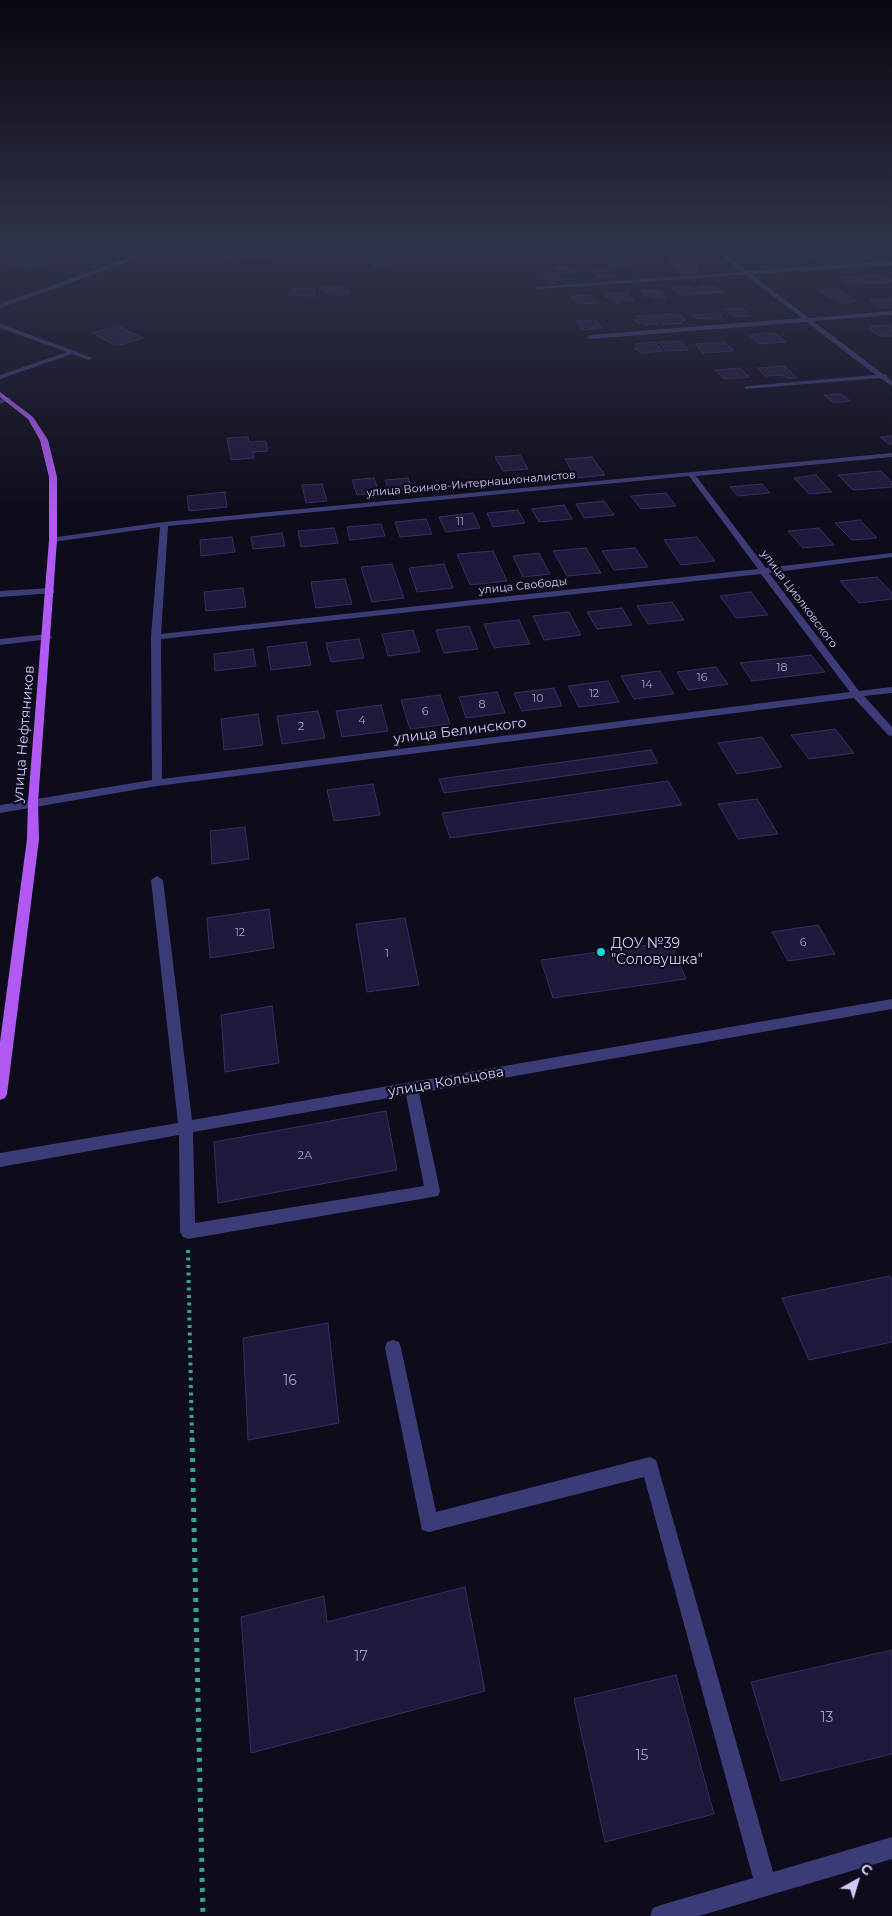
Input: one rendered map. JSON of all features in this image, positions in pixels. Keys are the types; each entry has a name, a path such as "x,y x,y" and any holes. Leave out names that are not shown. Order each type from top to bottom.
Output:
{"main road":[{"name":"улица Нефтяников","path":"0,394 4,400 31,418 44,440 53,477 51,592 33,802 33,839 4,1040 0,1094"}],"street":[{"path":"29,336 89,358"},
{"path":"590,337 597,336"},
{"path":"829,336 892,384"},
{"path":"0,376 30,364 73,352"},
{"path":"747,388 892,375"},
{"name":"улица Воинов-Интернационалистов","path":"53,540 164,524 692,476 892,455"},
{"name":"улица Циолковского","path":"692,476 857,695 892,733"},
{"path":"157,783 156,637 164,524"},
{"name":"улица Свободы","path":"156,637 763,571 892,554"},
{"path":"0,594 51,592"},
{"path":"0,642 47,637"},
{"name":"улица Белинского","path":"0,808 157,783 892,690"},
{"path":"157,880 186,1128 188,1232 433,1191 411,1088"},
{"name":"улица Кольцова","path":"0,1160 892,1004"},
{"path":"393,1348 429,1523 650,1466 766,1885"},
{"path":"661,1916 892,1848"}],"path":[{"path":"188,1232 203,1916"}],"building":[{"path":"99,336 143,338 117,346"},
{"path":"751,336 779,336 786,342 760,344"},
{"path":"681,341 688,350 666,351 659,342"},
{"path":"655,342 663,351 642,353 634,348 638,348 635,344"},
{"path":"725,342 734,351 703,353 695,344"},
{"path":"785,366 797,378 787,378 784,375 765,376 757,368"},
{"path":"740,368 749,377 724,379 715,370"},
{"path":"841,394 850,401 834,403 824,395"},
{"path":"892,436 892,444 889,444 880,437"},
{"path":"248,437 249,442 266,441 268,451 253,452 254,458 231,460 227,438"},
{"path":"520,455 528,469 503,471 495,457"},
{"path":"592,457 605,475 576,478 565,459"},
{"path":"881,471 892,482 892,487 853,490 838,475"},
{"path":"816,475 832,492 809,494 794,478"},
{"path":"374,478 379,493 357,495 352,480"},
{"path":"408,478 413,490 390,492 385,480"},
{"path":"322,484 327,501 306,503 302,485"},
{"path":"762,484 770,493 738,496 730,487"},
{"path":"225,492 227,507 189,511 187,496"},
{"path":"666,493 676,506 641,509 631,496"},
{"path":"604,501 614,515 584,518 576,504"},
{"path":"564,505 572,519 539,522 532,509"},
{"path":"518,510 525,523 493,527 487,513"},
{"path":"473,513 480,528 446,532 439,517"},
{"path":"426,519 432,534 400,537 395,522"},
{"path":"860,520 877,538 852,540 835,523"},
{"path":"381,524 385,536 350,540 347,527"},
{"path":"334,528 338,543 301,547 298,531"},
{"path":"819,528 834,545 803,548 788,531"},
{"path":"282,533 285,546 253,549 251,537"},
{"path":"232,537 235,552 201,556 200,540"},
{"path":"697,537 715,561 681,565 664,540"},
{"path":"586,548 601,573 567,576 553,551"},
{"path":"635,548 648,567 614,570 602,551"},
{"path":"493,551 507,581 470,585 457,554"},
{"path":"539,553 550,574 523,577 513,556"},
{"path":"392,564 404,598 372,602 361,567"},
{"path":"444,564 453,588 417,592 409,568"},
{"path":"877,577 892,593 892,599 859,603 840,581"},
{"path":"345,579 352,604 316,608 311,582"},
{"path":"243,588 246,607 206,611 204,592"},
{"path":"751,592 768,615 736,618 720,596"},
{"path":"672,602 684,620 648,624 637,606"},
{"path":"622,608 632,625 597,629 587,612"},
{"path":"569,612 581,635 544,640 533,616"},
{"path":"519,620 530,644 494,648 484,624"},
{"path":"469,626 478,649 444,653 436,630"},
{"path":"413,630 420,652 388,656 382,634"},
{"path":"359,639 364,658 331,662 326,643"},
{"path":"306,642 311,665 271,670 267,647"},
{"path":"253,649 256,666 215,671 214,654"},
{"path":"811,655 825,672 752,681 740,663"},
{"path":"716,667 728,684 688,690 677,672"},
{"path":"660,671 674,694 634,699 621,676"},
{"path":"608,681 619,702 579,707 568,686"},
{"path":"554,688 562,706 522,711 514,693"},
{"path":"497,692 505,713 466,718 459,697"},
{"path":"440,695 450,724 410,729 401,700"},
{"path":"381,705 388,731 342,737 336,711"},
{"path":"318,711 325,738 282,744 277,716"},
{"path":"258,714 263,745 224,750 221,719"},
{"path":"835,729 854,753 809,759 791,735"},
{"path":"762,737 782,767 737,774 718,743"},
{"path":"651,750 658,763 444,793 439,779"},
{"path":"668,781 682,805 450,838 442,813"},
{"path":"373,784 380,815 334,821 327,790"},
{"path":"757,799 778,834 738,839 718,804"},
{"path":"245,827 249,859 212,864 210,831"},
{"path":"269,909 274,948 210,958 207,918"},
{"path":"405,918 419,985 367,992 356,924"},
{"path":"818,925 835,954 788,961 772,932"},
{"path":"670,942 686,979 553,998 541,960"},
{"path":"272,1006 279,1063 225,1072 221,1015"},
{"path":"386,1111 397,1170 218,1203 214,1142"},
{"path":"890,1276 892,1280 892,1342 809,1360 782,1298"},
{"path":"328,1323 339,1423 248,1440 243,1338"},
{"path":"465,1587 485,1691 251,1753 241,1617 324,1596 327,1622"},
{"path":"892,1650 892,1754 781,1781 751,1682"},
{"path":"676,1675 714,1814 605,1842 574,1699"}],"place":[{"name":"ДОУ №39 \"Соловушка\"","path":"601,952"}]}
